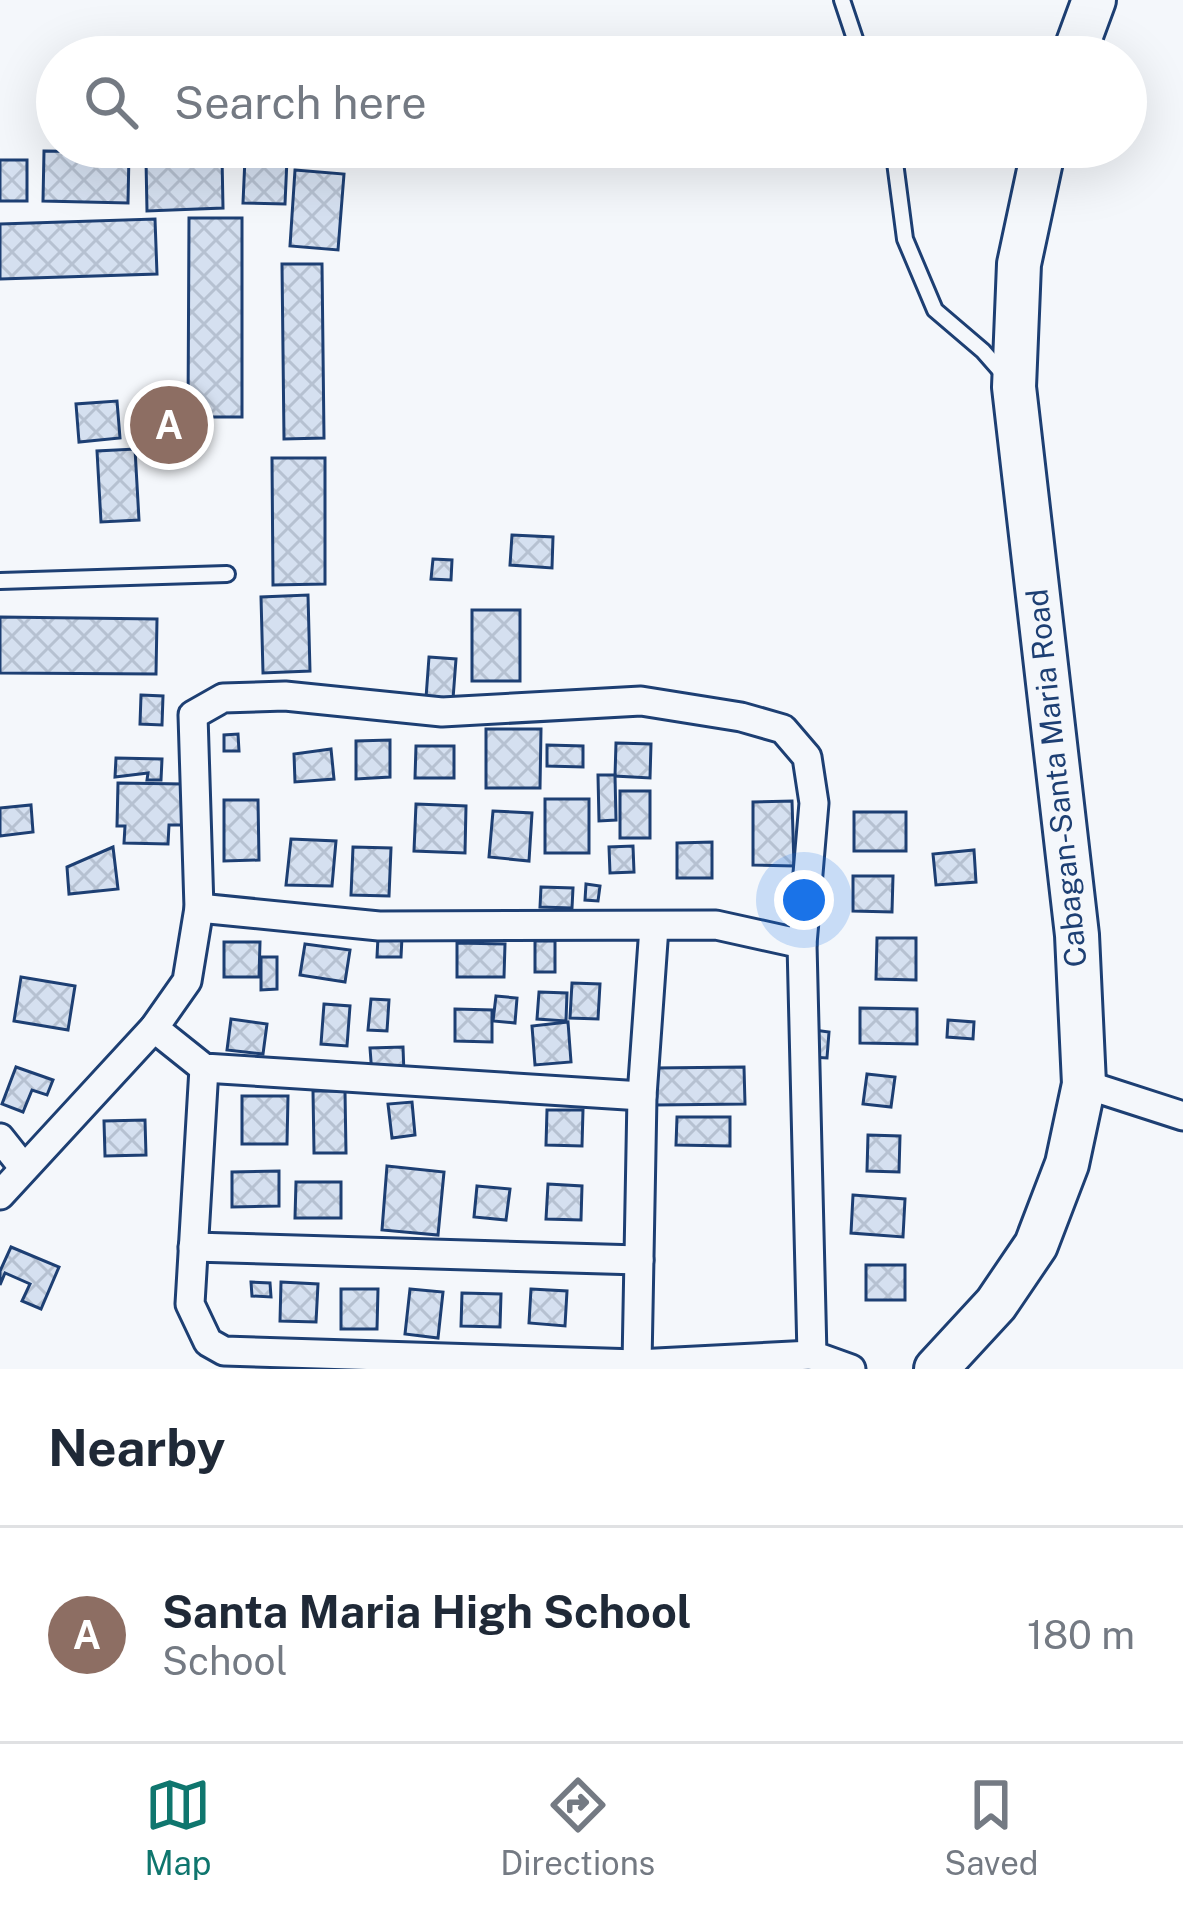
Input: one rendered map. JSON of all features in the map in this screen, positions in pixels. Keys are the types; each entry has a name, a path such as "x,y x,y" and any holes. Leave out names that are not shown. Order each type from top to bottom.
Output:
{"main road":[{"path":"1081,36 1094,0"},
{"name":"Cabagan-Santa Maria Road","path":"936,1369 996,1304 1036,1245 1066,1164 1084,1084 1077,934 1014,387 1019,263 1039,168"}],"street":[{"path":"0,1195 154,1028 187,981 199,908 193,715 224,698 285,696 442,712 641,701 742,717 783,729 806,757 814,803 802,944 812,1355"},
{"path":"199,908 379,926 716,925 802,944"},
{"path":"637,1364 642,1096 654,927"},
{"path":"154,1028 204,1068 642,1096"},
{"path":"204,1068 190,1304 208,1342 224,1351 637,1364 812,1355 851,1369"},
{"path":"1084,1084 1183,1116"},
{"path":"0,1138 23,1167"},
{"path":"194,1247 639,1260"}],"lane":[{"path":"842,0 854,36"},
{"path":"896,168 904,239 935,310 983,351 1014,387"},
{"path":"0,581 227,574"}],"building":[{"path":"0,160 27,160 27,201 0,201"},
{"path":"44,168 129,168 128,203 43,201"},
{"path":"146,168 222,168 223,208 147,211"},
{"path":"245,168 287,168 285,204 243,203"},
{"path":"295,170 344,174 338,250 290,246"},
{"path":"189,218 242,218 242,417 188,417"},
{"path":"155,219 157,274 0,279 0,224"},
{"path":"282,264 322,264 324,438 284,439"},
{"path":"117,401 120,438 79,442 76,404"},
{"path":"135,449 139,520 101,522 97,451"},
{"path":"272,458 325,458 325,584 273,585"},
{"path":"512,535 553,537 552,568 510,565"},
{"path":"433,559 452,560 451,580 431,579"},
{"path":"308,595 310,671 263,673 261,597"},
{"path":"472,610 520,610 520,681 472,681"},
{"path":"0,617 157,619 156,674 0,673"},
{"path":"429,657 456,659 453,699 426,698"},
{"path":"141,695 163,696 162,725 140,724"},
{"path":"486,729 541,729 540,788 486,788"},
{"path":"238,734 239,751 224,751 224,735"},
{"path":"390,740 390,777 356,779 356,741"},
{"path":"616,743 651,744 650,778 615,776"},
{"path":"547,745 583,746 583,767 547,766"},
{"path":"416,746 454,746 454,778 415,778"},
{"path":"331,749 334,779 295,782 294,754"},
{"path":"116,758 162,759 161,780 147,780 148,773 115,777"},
{"path":"598,775 615,775 616,820 599,821"},
{"path":"118,783 183,784 182,825 169,825 168,844 124,843 125,826 117,826"},
{"path":"620,791 650,791 650,838 620,838"},
{"path":"545,799 589,799 589,853 545,853"},
{"path":"224,800 258,800 259,860 224,861"},
{"path":"792,801 794,866 753,865 753,802"},
{"path":"416,804 466,806 465,853 414,851"},
{"path":"31,805 33,832 0,836 0,808"},
{"path":"493,811 532,813 529,861 489,857"},
{"path":"854,812 906,812 906,851 854,851"},
{"path":"291,839 336,841 332,886 286,885"},
{"path":"712,842 712,878 677,878 677,843"},
{"path":"633,846 634,872 610,873 609,847"},
{"path":"113,847 118,889 69,894 67,867"},
{"path":"353,847 391,848 389,896 351,895"},
{"path":"974,850 976,882 936,885 933,854"},
{"path":"853,876 893,876 892,912 853,911"},
{"path":"586,884 600,886 598,901 585,900"},
{"path":"541,887 573,888 572,908 540,907"},
{"path":"378,937 402,937 401,957 377,957"},
{"path":"877,938 916,938 916,980 876,979"},
{"path":"535,941 555,941 555,972 535,972"},
{"path":"224,942 260,942 259,977 224,977"},
{"path":"457,943 505,944 504,977 457,977"},
{"path":"305,944 350,950 345,982 300,975"},
{"path":"261,957 277,957 277,989 261,990"},
{"path":"21,977 75,986 68,1030 14,1021"},
{"path":"572,983 600,984 598,1019 570,1018"},
{"path":"539,992 567,993 566,1021 537,1019"},
{"path":"496,996 517,998 515,1023 493,1021"},
{"path":"371,999 389,1000 387,1031 368,1030"},
{"path":"324,1004 350,1006 347,1046 321,1044"},
{"path":"860,1008 917,1009 917,1044 860,1043"},
{"path":"455,1009 492,1010 492,1042 455,1041"},
{"path":"231,1019 267,1024 263,1054 227,1050"},
{"path":"948,1020 974,1022 973,1039 947,1037"},
{"path":"568,1022 571,1062 535,1065 532,1026"},
{"path":"814,1030 829,1032 827,1058 811,1057"},
{"path":"403,1047 404,1074 372,1075 370,1048"},
{"path":"16,1067 53,1080 47,1095 32,1090 23,1112 2,1104"},
{"path":"744,1067 745,1104 656,1105 655,1068"},
{"path":"867,1074 895,1077 891,1107 863,1104"},
{"path":"313,1091 345,1091 346,1153 314,1153"},
{"path":"242,1096 288,1096 287,1144 242,1144"},
{"path":"412,1102 415,1135 392,1138 388,1104"},
{"path":"547,1110 583,1110 582,1146 546,1145"},
{"path":"677,1117 730,1117 730,1146 676,1145"},
{"path":"145,1120 146,1155 105,1156 104,1121"},
{"path":"868,1135 900,1136 899,1172 867,1171"},
{"path":"387,1166 444,1172 438,1235 382,1230"},
{"path":"279,1171 279,1206 232,1207 232,1172"},
{"path":"296,1182 341,1182 341,1218 295,1218"},
{"path":"548,1184 582,1186 581,1220 546,1219"},
{"path":"477,1186 510,1189 506,1220 474,1217"},
{"path":"853,1195 905,1199 903,1237 851,1233"},
{"path":"11,1247 59,1267 41,1309 22,1301 30,1284 5,1273 0,1285 0,1271"},
{"path":"866,1265 905,1265 905,1300 866,1300"},
{"path":"251,1282 270,1283 271,1297 252,1296"},
{"path":"281,1282 318,1284 316,1322 280,1321"},
{"path":"341,1289 378,1289 377,1329 341,1329"},
{"path":"410,1289 443,1292 438,1338 405,1334"},
{"path":"531,1289 567,1291 565,1326 529,1323"},
{"path":"462,1293 501,1294 500,1327 461,1326"}],"place":[{"name":"Santa Maria High School","path":"169,425"}]}
